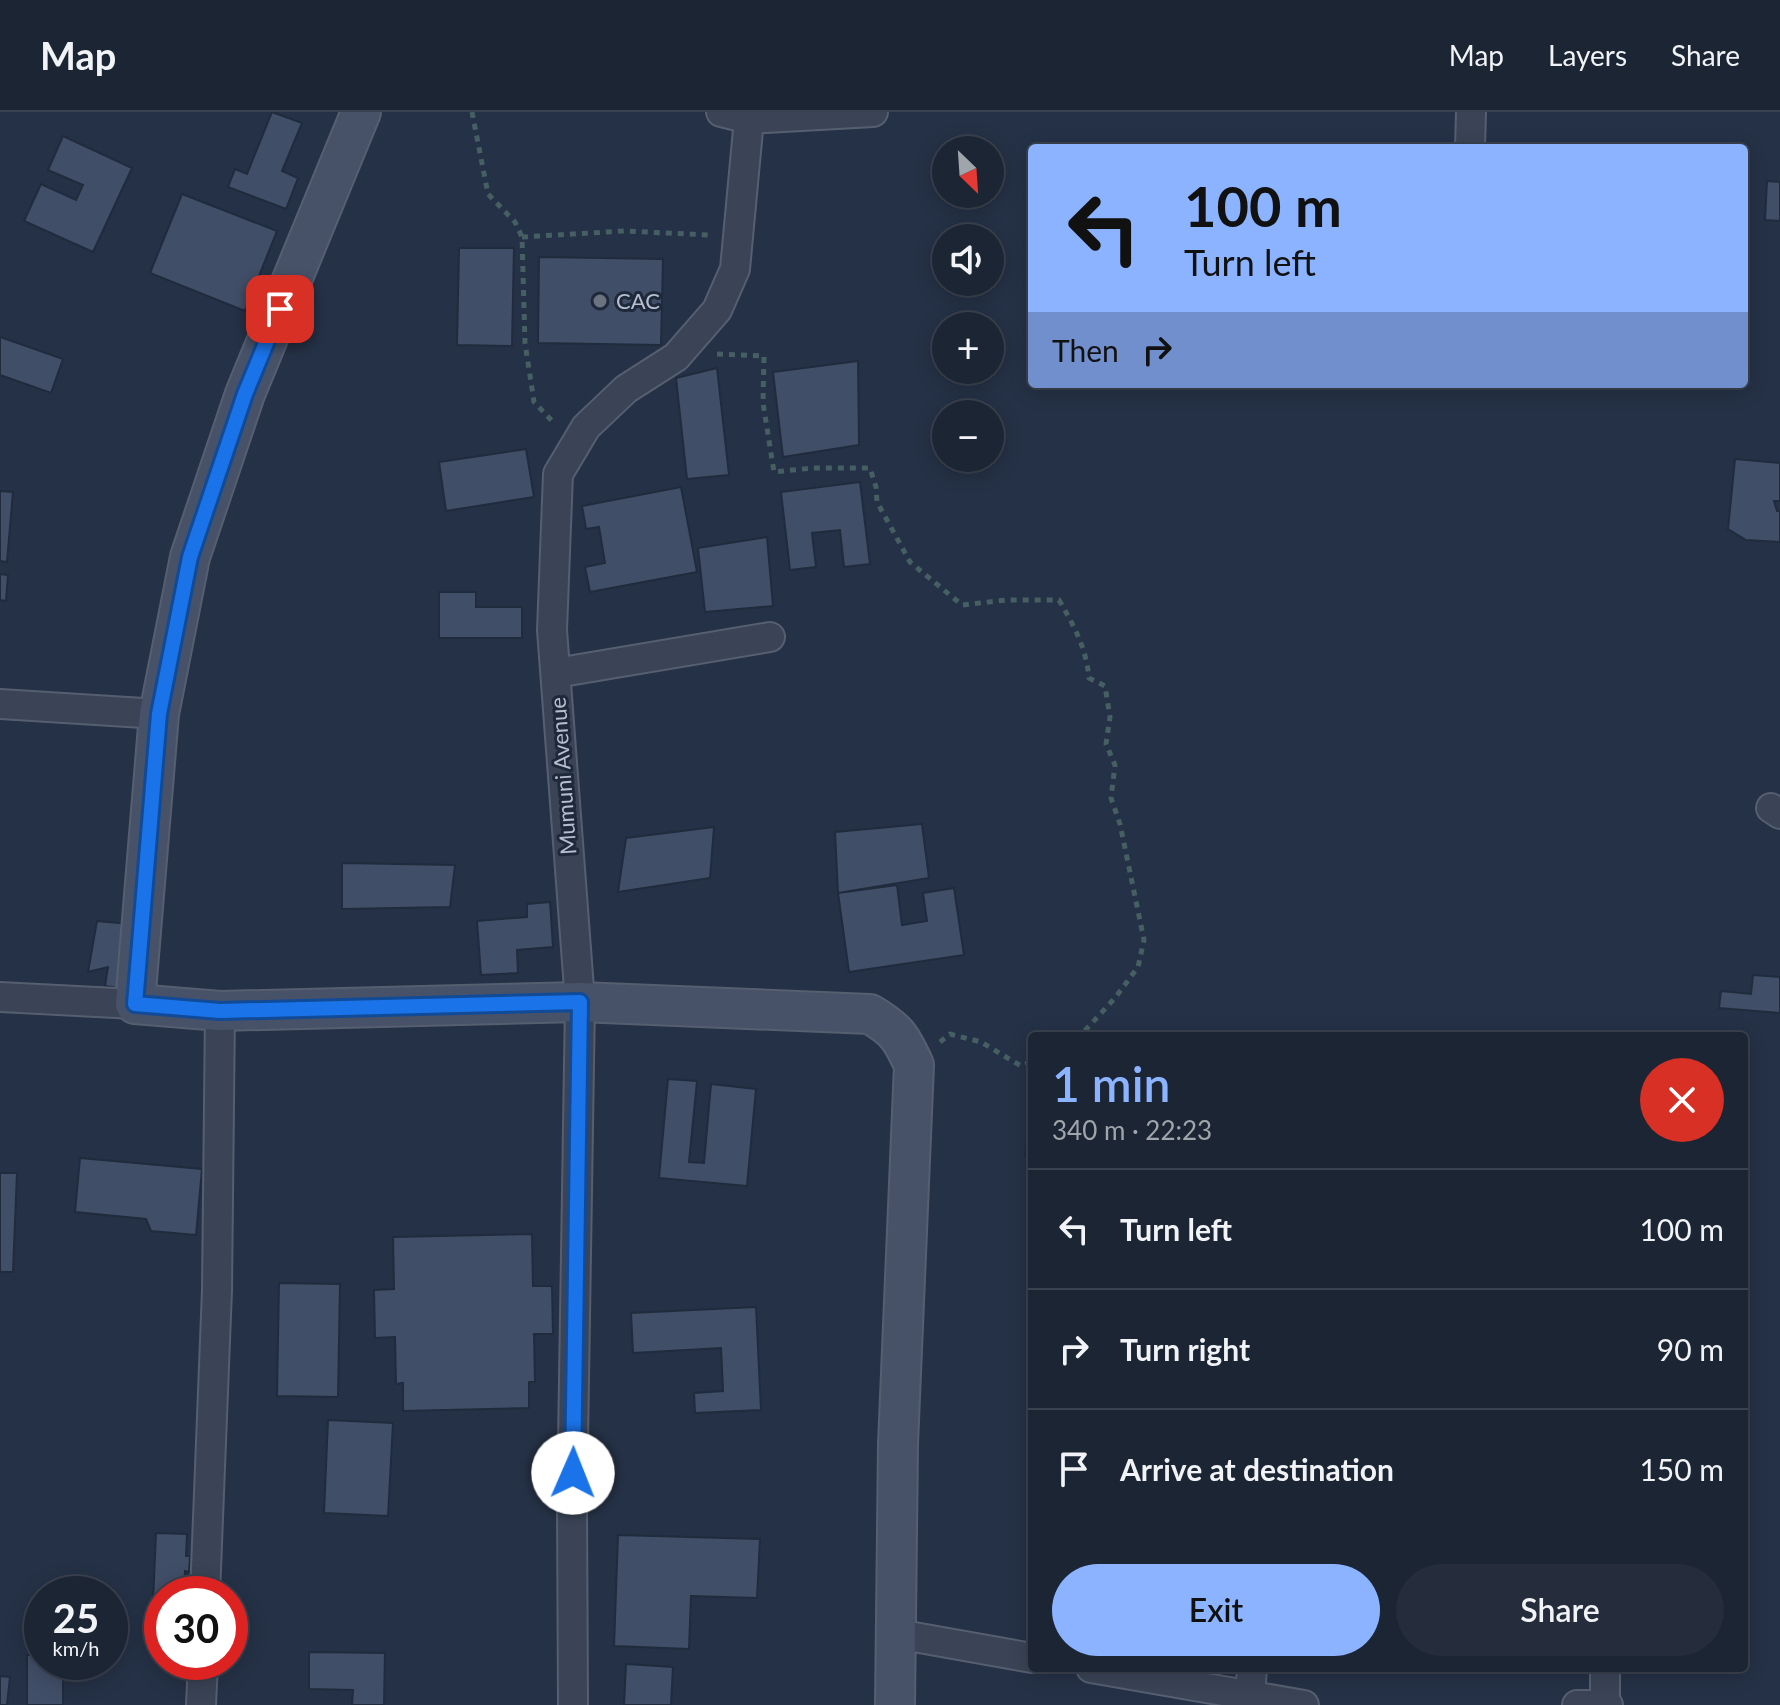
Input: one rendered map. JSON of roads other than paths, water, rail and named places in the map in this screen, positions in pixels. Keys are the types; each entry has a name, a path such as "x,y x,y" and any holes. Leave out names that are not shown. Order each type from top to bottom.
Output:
{"street":[{"path":"135,1004 159,714 190,557 245,394 361,112"},
{"path":"721,112 749,119 873,112"},
{"path":"1470,144 1471,112"},
{"name":"Mumuni Avenue","path":"573,1705 572,1505 580,1002 552,630 558,474 586,427 626,389 676,357 717,310 735,269 749,119"},
{"path":"556,673 770,637"},
{"path":"0,704 159,714"},
{"path":"0,997 220,1011 580,1002 870,1014 888,1025 902,1038 914,1065 898,1444 895,1705"},
{"path":"206,1576 217,1290 220,1011"},
{"path":"897,1634 1028,1657"},
{"path":"1137,1672 1251,1682 1304,1705"},
{"path":"1577,1705 1606,1705 1605,1672"},
{"path":"201,1705 202,1680"}],"place":[{"name":"CAC","path":"600,301"}]}
